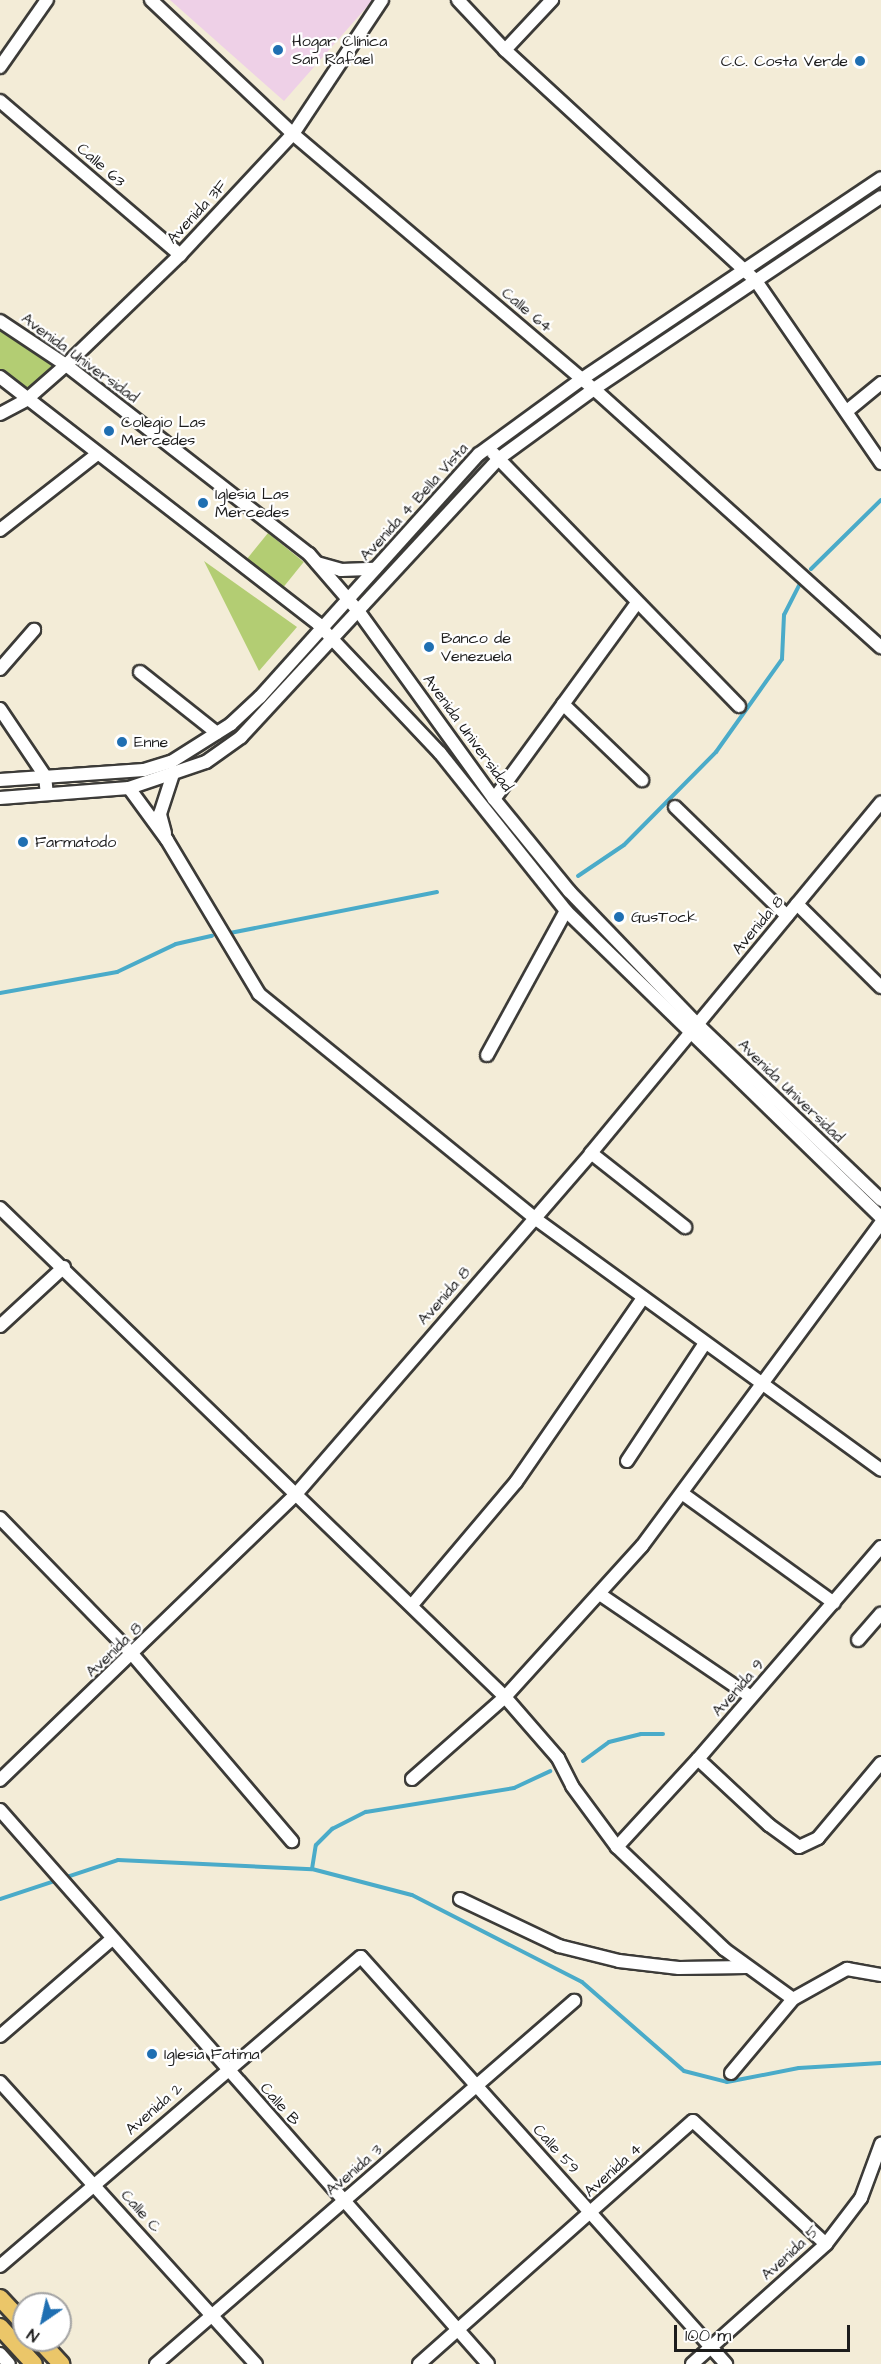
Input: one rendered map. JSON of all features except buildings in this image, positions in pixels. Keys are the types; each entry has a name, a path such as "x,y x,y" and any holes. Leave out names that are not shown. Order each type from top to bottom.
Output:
{"main road":[{"path":"0,2298 12,2311"},
{"path":"0,2327 34,2364"},
{"path":"50,2352 61,2364"}],"street":[{"path":"0,67 47,0"},
{"name":"Calle 64","path":"151,0 293,134 594,389 881,647"},
{"name":"Avenida 3F","path":"0,414 26,400 66,365 180,255 293,134 382,0"},
{"path":"458,0 505,50 756,281 881,463"},
{"path":"505,50 552,0"},
{"name":"Calle 63","path":"0,101 180,255"},
{"name":"Avenida 4 Bella Vista","path":"0,780 144,770 171,762 217,733 260,697 446,488 488,447 582,379 881,178"},
{"name":"Avenida 4 Bella Vista","path":"0,798 129,788 172,776 206,762 242,737 498,459 594,389 881,197"},
{"name":"Avenida Universidad","path":"0,321 66,365 315,562 359,612 494,799 569,891 696,1023 881,1200"},
{"name":"Avenida Universidad","path":"0,377 96,455 321,628 440,753 566,911 688,1034 881,1217"},
{"path":"847,411 881,384"},
{"path":"488,447 739,706"},
{"path":"0,530 96,455"},
{"path":"315,562 341,570 375,569"},
{"path":"494,799 637,603"},
{"path":"0,669 34,630"},
{"path":"140,672 217,733"},
{"path":"563,704 642,780"},
{"path":"0,709 45,776 47,794"},
{"path":"167,840 160,814 172,776"},
{"path":"129,788 167,840 258,994 533,1217 881,1470"},
{"name":"Avenida 8","path":"0,1780 134,1655 297,1493 533,1217 591,1153 696,1023 881,803"},
{"path":"675,807 787,916"},
{"path":"797,904 881,987"},
{"path":"487,1055 566,911"},
{"path":"591,1153 685,1227"},
{"path":"1,1210 64,1267 505,1697 558,1758 572,1786 617,1847 747,1967 793,1999"},
{"path":"412,1779 505,1697 601,1594 683,1494 881,1223"},
{"path":"0,1326 64,1267"},
{"path":"412,1605 516,1482 643,1298"},
{"path":"627,1461 705,1343"},
{"path":"683,1494 834,1603"},
{"path":"0,1518 134,1655 292,1841"},
{"name":"Avenida 9","path":"617,1847 698,1759 881,1547"},
{"path":"601,1594 751,1698"},
{"path":"858,1640 881,1614"},
{"path":"698,1759 769,1825 799,1847 818,1838 881,1762"},
{"name":"Calle B","path":"0,1810 488,2364"},
{"path":"460,1899 559,1946 579,1951 679,1968 747,1967"},
{"path":"0,2036 112,1939"},
{"name":"Avenida 2","path":"0,2266 226,2069 361,1957"},
{"name":"Calle 59","path":"361,1957 726,2364"},
{"path":"731,2073 793,1999 847,1969 881,1975"},
{"name":"Avenida 3","path":"156,2364 574,2001"},
{"name":"Calle C","path":"0,2082 94,2182 256,2364"},
{"name":"Avenida 4","path":"420,2364 693,2121 826,2244"},
{"name":"Avenida 5","path":"692,2364 826,2244 861,2198 881,2144"},
{"path":"0,2354 9,2364"}],"shaded area":[{"name":"Hogar Clínica San Rafael","path":"170,0 373,0 284,101"}],"green space":[{"path":"0,324 66,365 26,400 0,375"},
{"path":"268,533 304,562 281,590 245,561"},
{"path":"204,561 297,627 259,671"}],"waterway":[{"path":"811,569 881,500"},
{"path":"578,876 624,845 716,752 782,659 784,615 801,581"},
{"path":"230,933 437,892"},
{"path":"0,993 117,972 176,944 212,936"},
{"path":"583,1761 609,1742 641,1734 663,1734"},
{"path":"312,1869 316,1845 332,1829 366,1812 514,1788 550,1771"},
{"path":"0,1899 118,1860 312,1869 412,1895 582,1982 684,2071 727,2082 799,2068 881,2063"}],"place":[{"name":"Hogar Clínica San Rafael","path":"278,50"},
{"name":"C.C. Costa Verde","path":"860,61"},
{"name":"Colegio Las Mercedes","path":"109,431"},
{"name":"Iglesia Las Mercedes","path":"203,503"},
{"name":"Banco de Venezuela","path":"429,647"},
{"name":"Enne","path":"122,742"},
{"name":"Farmatodo","path":"23,842"},
{"name":"GusTock","path":"619,917"},
{"name":"Iglesia Fatima","path":"152,2054"}]}
